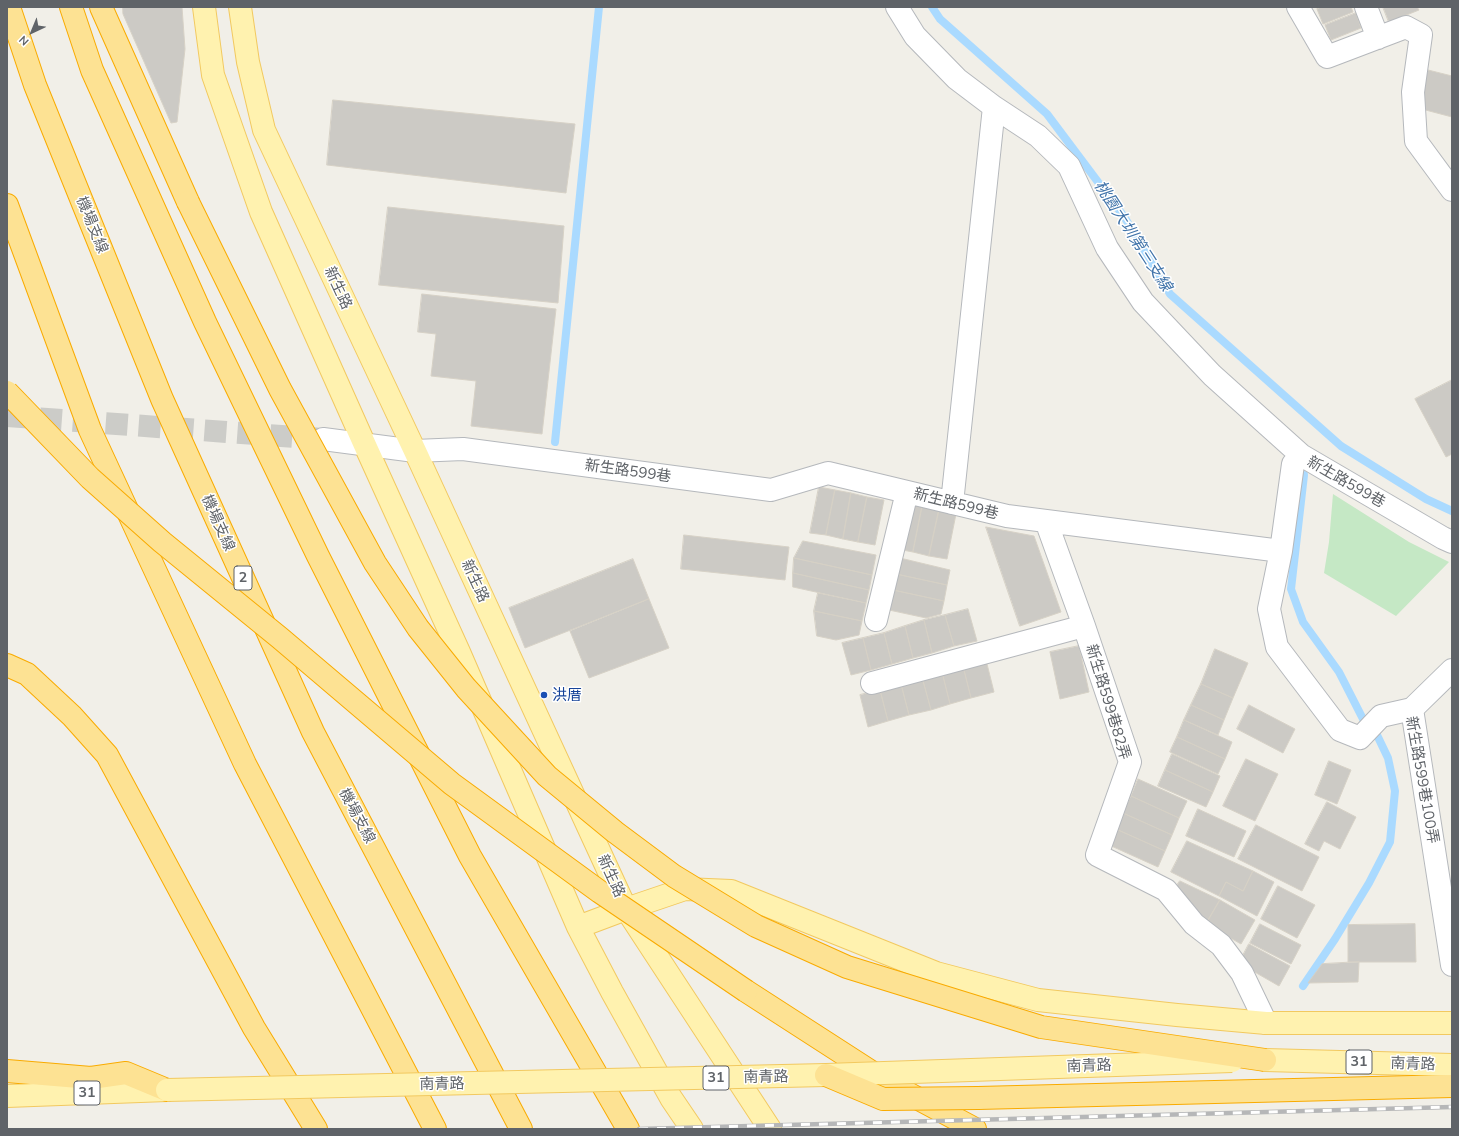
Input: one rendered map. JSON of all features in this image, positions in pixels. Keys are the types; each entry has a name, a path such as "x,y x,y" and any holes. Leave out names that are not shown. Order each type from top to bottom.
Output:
{"highway":[{"name":"機場支線","path":"9,7 35,85 162,399 300,703 317,739 521,1129"},
{"path":"71,7 92,70 205,322 318,556 470,856 628,1129"},
{"path":"101,7 188,202 280,389 375,563 418,628 466,688 547,776 615,832 674,876 756,926 847,967 1041,1027 1265,1060"},
{"path":"7,205 90,430 172,608 245,764 435,1129"},
{"path":"7,392 90,478 162,542 280,638 452,784 600,892 746,991 887,1082 974,1129"},
{"path":"7,665 27,674 72,716 107,755 254,1028 316,1129"},
{"path":"7,1071 91,1078 126,1073 167,1090"},
{"path":"826,1075 883,1099 1452,1086"}],"main road":[{"path":"204,7 213,75 261,212 459,652 578,927 671,1098 692,1129"},
{"name":"新生路","path":"240,7 248,62 264,130 415,451 626,908 770,1129"},
{"path":"578,927 626,908 685,889 731,891 936,973 1038,1000 1266,1023 1452,1023"},
{"name":"南青路","path":"7,1096 167,1090 826,1075 1265,1060 1452,1065"}],"street":[{"path":"897,7 915,36 957,79 994,107 1038,136 1069,166 1107,248 1143,302 1212,375 1301,455"},
{"path":"1298,7 1327,57 1406,27 1421,35 1413,92 1416,141 1452,190"},
{"path":"1366,7 1378,38"},
{"path":"952,503 994,107"},
{"name":"新生路599巷","path":"323,439 364,443 415,451 463,449 771,490 828,473 1007,516 1281,551 1293,464 1301,455 1452,542"},
{"path":"876,620 907,492"},
{"name":"新生路599巷82弄","path":"1046,521 1084,626 1130,762 1097,855 1166,890 1194,924 1221,945 1242,973 1266,1023"},
{"name":"新生路599巷100弄","path":"1281,551 1269,609 1277,647 1340,730 1360,738 1381,716 1412,709 1452,965"},
{"path":"872,683 1084,626"},
{"path":"1412,709 1452,670"}],"green space":[{"path":"1333,494 1409,542 1449,562 1396,616 1324,573 1329,542"}],"building":[{"path":"123,7 182,7 185,49 177,122 171,123 123,14"},
{"path":"1322,7 1351,7 1353,12 1323,24 1317,9"},
{"path":"1383,7 1417,7 1419,10 1389,22"},
{"path":"1356,13 1361,28 1331,40 1325,25"},
{"path":"1428,70 1452,76 1452,117 1418,108"},
{"path":"333,100 575,124 566,193 327,165"},
{"path":"388,207 564,226 558,303 379,285"},
{"path":"422,294 556,309 542,434 471,426 476,381 431,376 436,334 418,332"},
{"path":"1452,380 1452,454 1446,457 1415,399"},
{"path":"819,487 835,490 826,535 810,533"},
{"path":"835,490 851,493 843,539 826,535"},
{"path":"851,493 867,497 858,542 843,539"},
{"path":"867,497 884,500 875,545 858,542"},
{"path":"906,504 922,507 913,552 897,549"},
{"path":"922,507 939,510 929,556 913,552"},
{"path":"939,510 956,514 947,559 929,556"},
{"path":"986,527 1034,536 1061,612 1020,626"},
{"path":"684,535 789,547 785,580 681,569"},
{"path":"803,541 876,555 872,575 794,558"},
{"path":"794,558 872,575 869,590 793,573"},
{"path":"900,558 950,570 947,585 896,574"},
{"path":"633,559 649,599 525,648 509,608"},
{"path":"793,573 869,590 866,603 793,587"},
{"path":"896,574 947,585 944,601 893,590"},
{"path":"893,590 944,601 941,614 926,618 889,610"},
{"path":"818,593 866,603 862,621 814,611"},
{"path":"649,599 669,648 589,678 570,631"},
{"path":"968,609 977,641 954,646 945,615"},
{"path":"814,611 862,621 859,635 836,640 817,636"},
{"path":"945,615 954,646 932,653 924,620"},
{"path":"924,620 932,653 913,658 905,626"},
{"path":"905,626 913,658 892,664 884,633"},
{"path":"884,633 892,664 871,670 863,638"},
{"path":"863,638 871,670 851,675 842,643"},
{"path":"1079,646 1089,692 1060,699 1050,652"},
{"path":"1215,649 1248,663 1233,698 1201,684"},
{"path":"986,660 994,692 971,698 963,666"},
{"path":"963,666 971,698 950,704 942,672"},
{"path":"942,672 950,704 931,710 922,677"},
{"path":"922,677 931,710 909,715 901,684"},
{"path":"901,684 909,715 888,721 880,690"},
{"path":"1201,684 1233,698 1224,720 1191,705"},
{"path":"880,690 888,721 868,727 860,695"},
{"path":"1191,705 1224,720 1218,735 1184,720"},
{"path":"1249,705 1295,729 1283,753 1237,729"},
{"path":"1184,720 1232,742 1225,759 1177,737"},
{"path":"1177,737 1225,759 1218,774 1170,752"},
{"path":"1172,754 1220,776 1213,792 1165,770"},
{"path":"1246,759 1278,774 1255,821 1223,806"},
{"path":"1329,761 1351,770 1337,804 1315,795"},
{"path":"1165,770 1213,792 1206,807 1158,786"},
{"path":"1138,779 1187,801 1179,818 1131,796"},
{"path":"1131,796 1179,818 1172,835 1123,813"},
{"path":"1327,802 1356,817 1340,849 1324,841 1319,851 1305,844"},
{"path":"1198,809 1246,831 1234,857 1186,836"},
{"path":"1123,813 1172,835 1165,851 1116,829"},
{"path":"1256,825 1319,857 1302,891 1238,859"},
{"path":"1116,829 1165,851 1158,867 1109,845"},
{"path":"1187,841 1253,871 1243,891 1226,882 1219,896 1171,872"},
{"path":"1253,871 1274,882 1257,916 1219,896 1226,882 1243,891"},
{"path":"1180,881 1220,900 1206,924 1172,892"},
{"path":"1278,886 1315,905 1297,938 1261,919"},
{"path":"1220,900 1255,920 1241,944 1206,924"},
{"path":"1260,924 1301,945 1291,964 1250,943"},
{"path":"1415,924 1416,962 1348,962 1348,925"},
{"path":"1249,944 1290,966 1279,986 1239,963"},
{"path":"1359,962 1358,982 1308,983 1322,964"}],"waterway":[{"path":"555,442 599,7"},
{"name":"桃園大圳第三支線","path":"932,7 940,19 1047,114 1125,218 1170,294 1341,446 1426,499 1452,511"},
{"path":"1304,475 1291,589 1303,622 1339,672 1364,721"},
{"path":"1303,986 1335,939 1369,883 1390,842 1395,791 1388,758 1377,735"}],"tunnel":[{"path":"7,416 323,439"}],"railway":[{"path":"639,1129 1452,1107"}],"place":[{"name":"洪厝","path":"544,695"}]}
